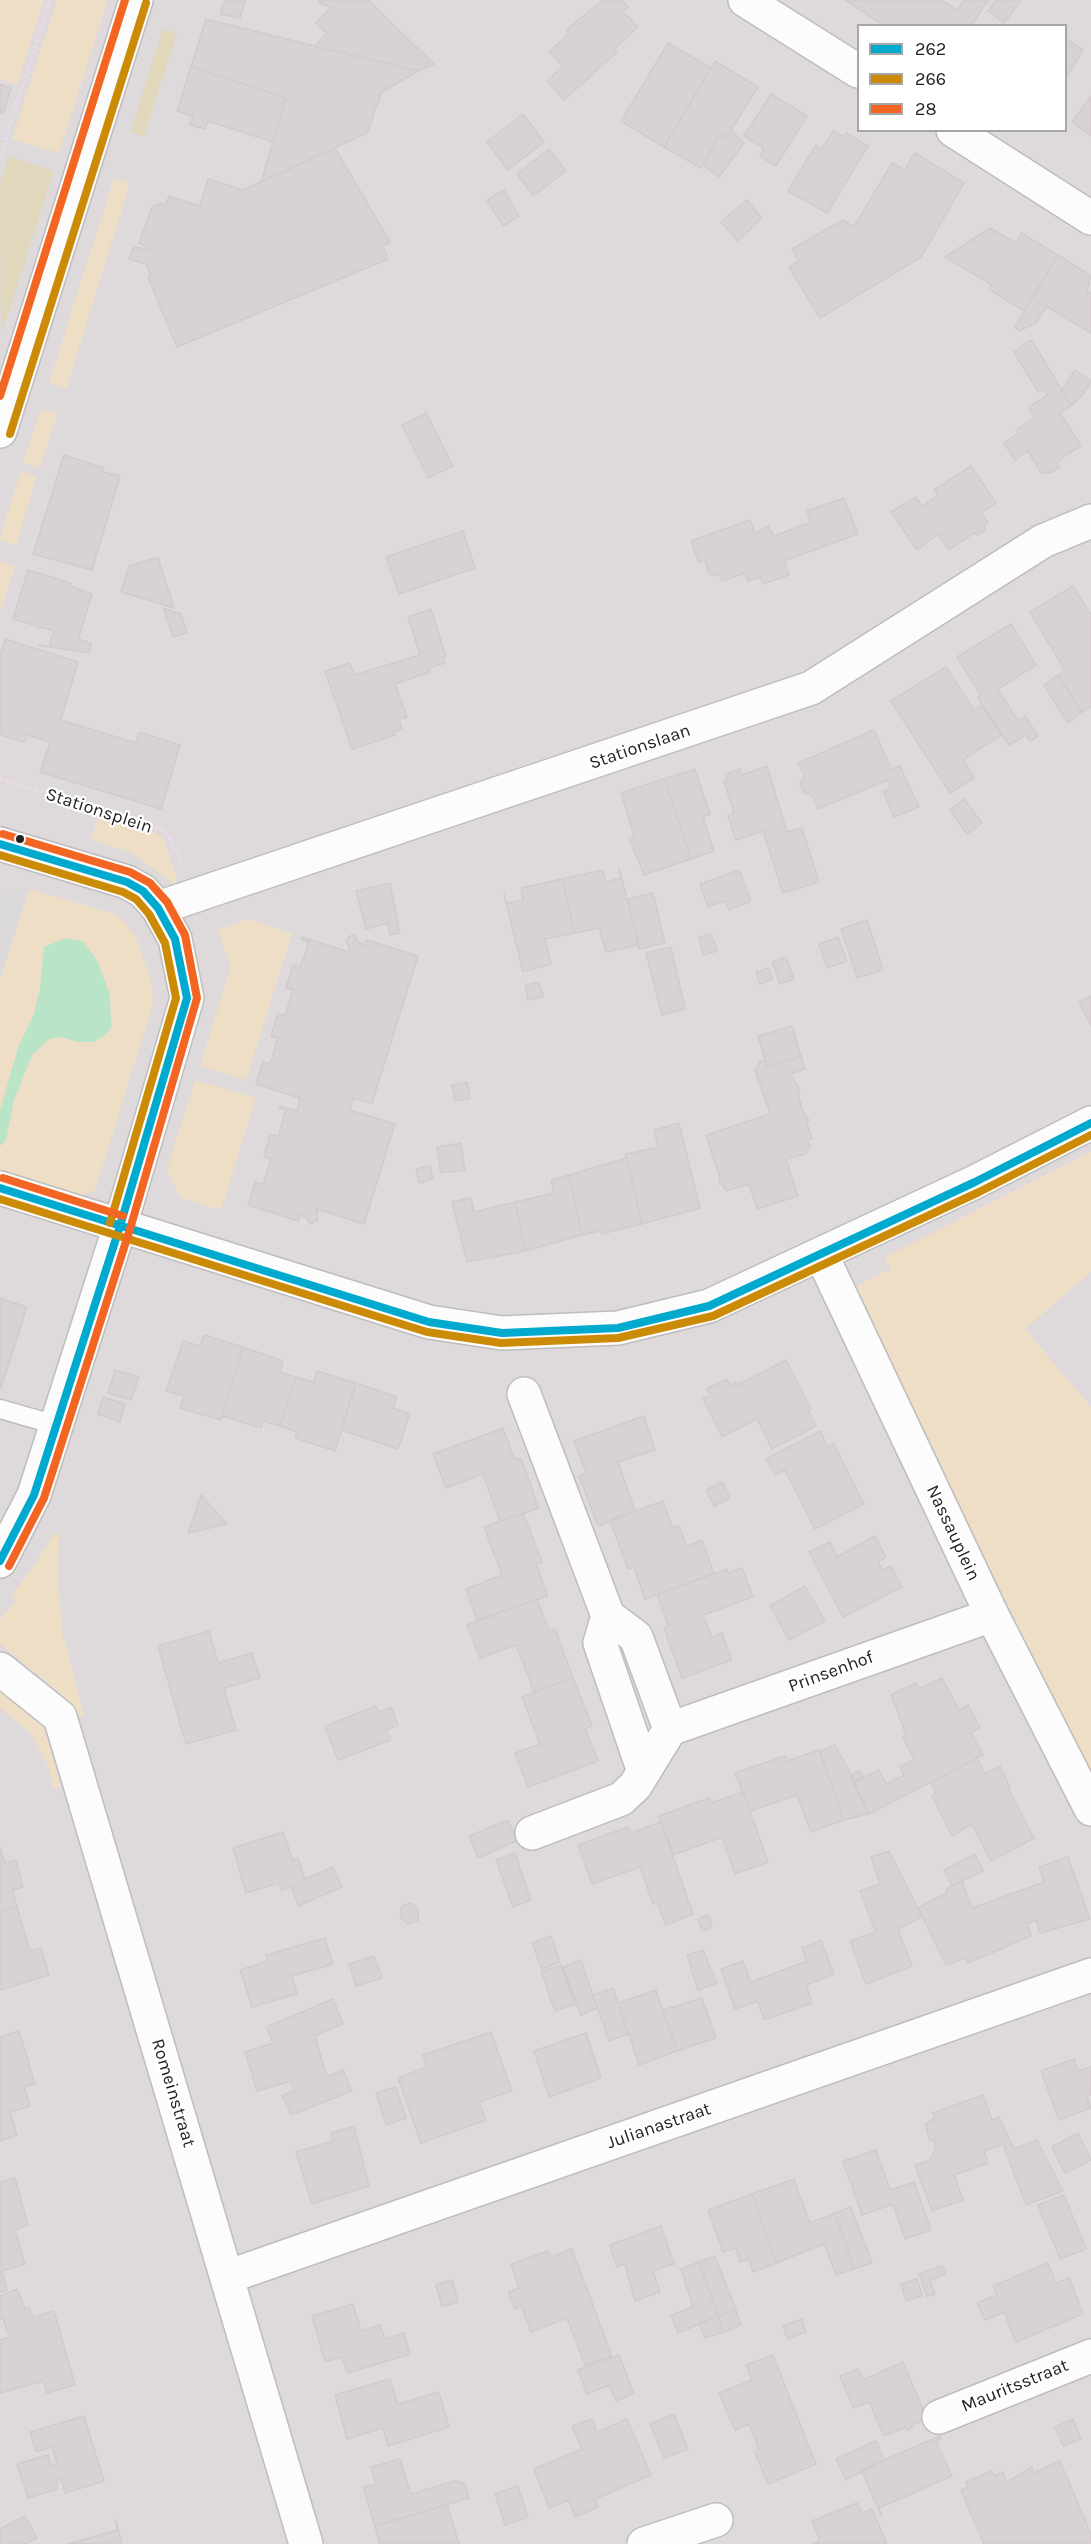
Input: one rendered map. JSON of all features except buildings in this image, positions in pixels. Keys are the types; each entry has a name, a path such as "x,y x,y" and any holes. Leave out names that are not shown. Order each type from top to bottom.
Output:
{"street":[{"path":"0,431 136,0"},
{"path":"745,0 857,70"},
{"path":"955,132 1091,218"},
{"name":"Stationslaan","path":"158,908 811,688 1042,541 1091,521"},
{"path":"0,844 127,882 143,891 158,908 175,939 186,998 120,1226 34,1495 0,1561"},
{"path":"0,1188 429,1322 502,1333 618,1328 709,1306 975,1182 1091,1123"},
{"name":"Nassauplein","path":"821,1254 992,1615 1091,1809"},
{"path":"524,1394 608,1616 636,1637 670,1729 635,1786 621,1799 532,1833"},
{"name":"Prinsenhof","path":"670,1729 992,1615"},
{"path":"608,1616 600,1643 644,1772"},
{"name":"Romeinstraat","path":"0,1669 60,1717 306,2544"},
{"name":"Julianastraat","path":"227,2277 1091,1976"},
{"name":"Mauritsstraat","path":"939,2417 1091,2356"},
{"path":"644,2544 716,2520"}],"lane":[{"path":"0,1408 56,1425"}],"path":[{"path":"0,157 50,0"},
{"name":"Stationsplein","path":"0,779 158,828 168,835 176,848 192,898"}],"shaded area":[{"path":"0,0 1091,0 1091,2544 0,2544"},
{"path":"0,0 44,0 17,85 0,79"},
{"path":"57,0 108,0 59,153 12,139"},
{"path":"163,29 177,34 144,136 130,132"},
{"path":"9,156 54,171 1,336 0,183"},
{"path":"114,178 130,183 66,389 49,383"},
{"path":"41,409 57,414 40,468 23,463"},
{"path":"21,471 37,476 16,545 0,540 0,537"},
{"path":"0,561 15,566 2,608 0,607"},
{"path":"99,815 157,833 165,842 178,883 173,885 171,881 128,851 91,840"},
{"path":"0,888 25,897 0,978"},
{"path":"29,889 112,913 123,920 137,940 152,985 153,1004 95,1190 81,1196 0,1171 0,1146 6,1140 14,1100 32,1055 49,1039 60,1037 79,1042 103,1037 111,1029 112,1017 44,947 40,988 34,1014 19,1045 0,1111 0,981"},
{"path":"249,919 292,934 246,1080 200,1066 231,967 218,930"},
{"path":"66,938 83,941 97,960 110,995 111,1029 96,1042 79,1042 60,1037 49,1039 32,1055 14,1100 6,1140 0,1146 0,1111 19,1045 34,1014 40,988 44,947"},
{"path":"195,1080 256,1098 221,1210 181,1198 167,1170"},
{"path":"1091,1152 1091,1272 1025,1329 1091,1407 1091,1788 987,1582 856,1286 891,1269 885,1257"},
{"path":"54,1533 59,1535 58,1581 63,1641 84,1716 76,1718 61,1694 0,1644 0,1620 16,1600 11,1596 36,1563"},
{"path":"0,1689 44,1728 61,1787 54,1789 47,1764 31,1734 0,1708"}],"transit line":[{"name":"28","path":"0,396 125,0"},
{"name":"266","path":"10,434 146,3"},
{"name":"28","path":"3,834 130,872 150,883 167,902 185,935 197,998 130,1229 44,1498 9,1566"},
{"name":"262","path":"0,844 127,882 143,891 158,908 175,939 187,998 120,1226 34,1495 0,1561"},
{"name":"266","path":"0,855 123,892 136,899 149,914 165,943 176,998 110,1223"},
{"name":"262","path":"0,1188 429,1322 502,1333 618,1328 709,1306 975,1182 1091,1123"},
{"name":"266","path":"0,1199 427,1332 501,1343 618,1338 713,1316 979,1192 1091,1135"},
{"name":"28","path":"3,1178 123,1216"}]}
